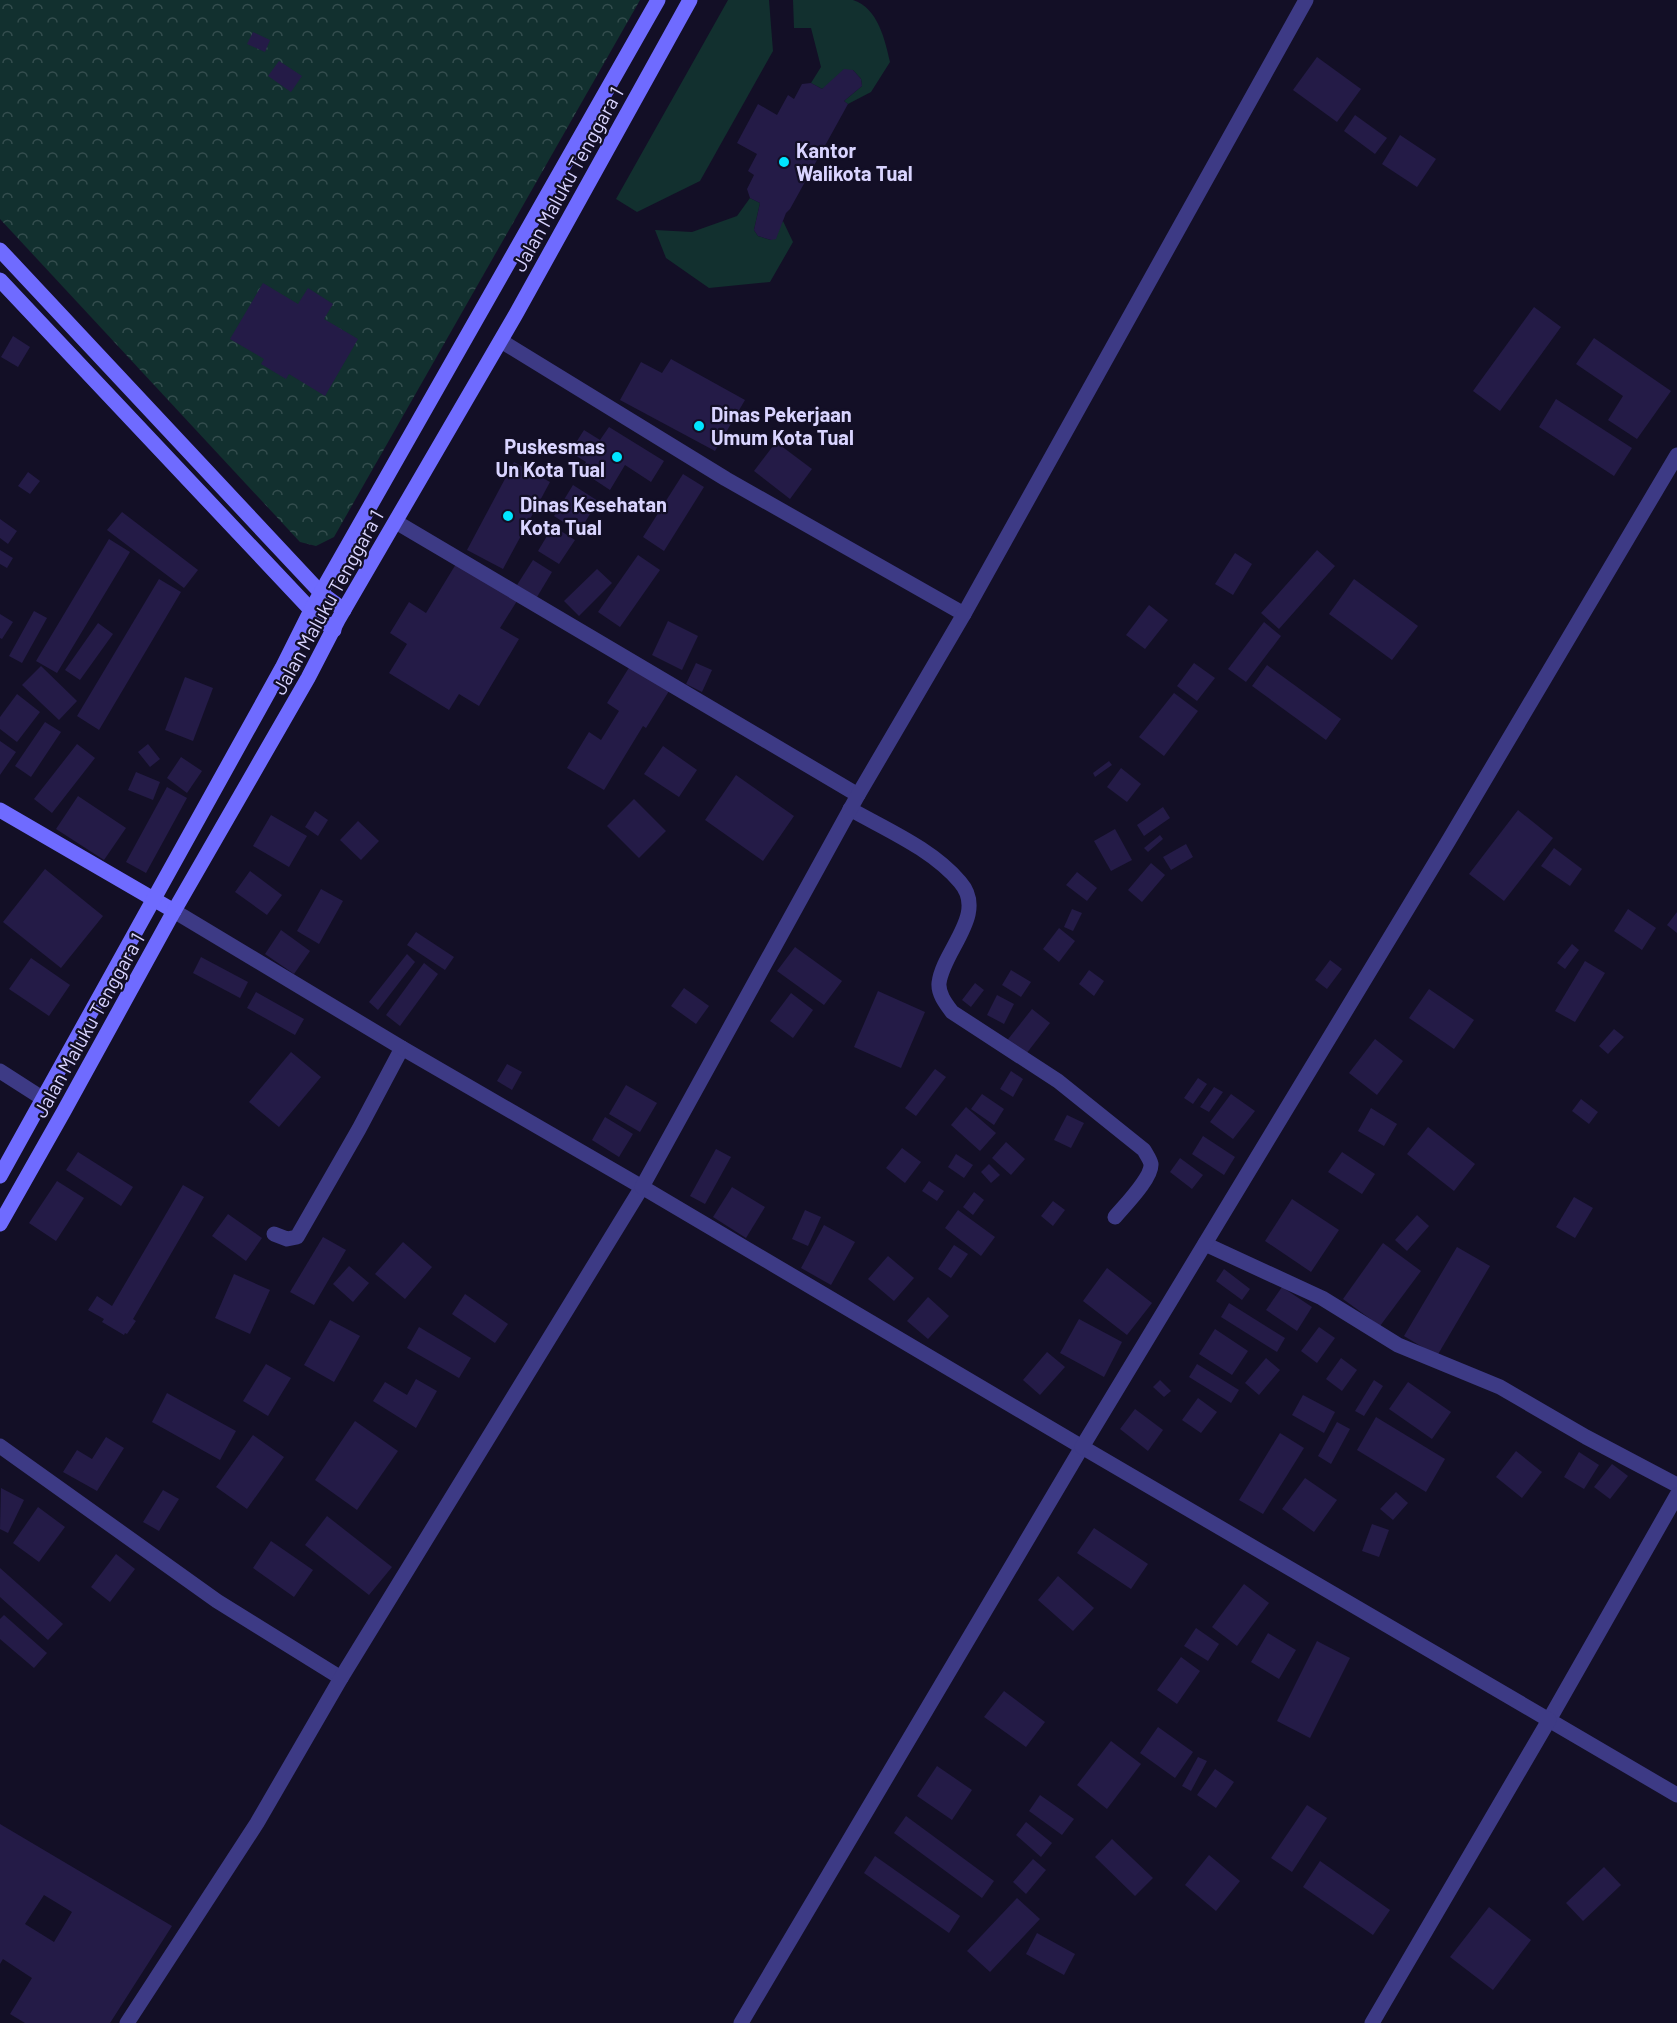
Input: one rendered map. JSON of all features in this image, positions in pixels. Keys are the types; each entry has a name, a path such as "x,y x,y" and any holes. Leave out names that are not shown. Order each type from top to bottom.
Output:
{"main road":[{"name":"Jalan Maluku Tenggara 1","path":"0,1176 282,668 321,592 658,0"},
{"name":"Jalan Maluku Tenggara 1","path":"0,1224 174,911 292,707 344,610 501,341 690,0"},
{"path":"0,250 321,592 344,610"},
{"path":"0,280 311,610 334,630"},
{"path":"0,810 174,911"}],"street":[{"path":"127,2023 257,1823 341,1678 642,1187 849,809 964,614 1306,0"},
{"path":"501,341 726,478 964,614"},
{"path":"741,2023 1082,1447 1449,840 1677,454"},
{"path":"396,522 858,795"},
{"path":"849,809 930,855 961,882 969,896 969,914 945,965 939,984 942,998 952,1012 1058,1081 1144,1150 1151,1162 1149,1172 1115,1217"},
{"path":"174,911 402,1048 1677,1795"},
{"path":"274,1234 287,1239 297,1237 402,1048"},
{"path":"0,1071 42,1098"},
{"path":"1205,1244 1322,1298 1398,1346 1500,1387 1586,1437 1677,1485"},
{"path":"0,1446 217,1601 341,1678"},
{"path":"1372,2023 1677,1495"}],"green space":[{"path":"0,0 640,0 334,537 316,546 300,542 0,219"},
{"path":"728,0 769,0 773,51 700,181 637,212 616,199"},
{"path":"793,0 853,0 869,10 879,26 890,62 871,92 848,104 844,101 862,86 861,79 853,70 822,89 811,83 821,67 811,28 794,28"},
{"path":"750,198 760,203 754,230 758,236 771,240 783,221 793,242 770,282 709,288 666,258 655,230 692,232 737,216"}],"building":[{"path":"253,32 270,40 265,52 247,44"},
{"path":"1317,57 1361,89 1337,122 1293,90"},
{"path":"279,61 302,76 291,92 268,76"},
{"name":"Kantor Walikota Tual","path":"844,69 853,70 861,79 862,86 844,101 848,104 786,213 776,239 771,240 758,236 754,230 760,203 750,198 747,189 754,175 748,171 757,154 737,143 758,104 777,115 788,95 794,99 802,84 811,83 822,89"},
{"path":"1355,115 1387,138 1375,154 1344,131"},
{"path":"1400,135 1436,159 1417,187 1382,164"},
{"path":"263,283 298,304 308,288 333,304 324,319 358,339 325,396 289,374 286,379 261,364 264,359 230,339"},
{"path":"1534,307 1561,327 1500,411 1473,391"},
{"path":"13,336 30,347 18,367 1,357"},
{"path":"1594,338 1671,391 1637,439 1608,420 1623,396 1576,364"},
{"name":"Dinas Pekerjaan Umum Kota Tual","path":"671,359 745,400 715,451 620,400 641,362 662,373"},
{"path":"1556,399 1632,448 1614,476 1539,427"},
{"name":"Puskesmas Un Kota Tual","path":"609,427 664,461 651,482 625,465 610,490 581,471 586,462 570,452 584,430 600,440"},
{"path":"776,442 812,469 790,499 754,471"},
{"name":"Dinas Kesehatan Kota Tual","path":"514,462 550,482 503,569 467,550"},
{"path":"28,472 40,481 30,494 18,486"},
{"path":"683,474 704,487 664,551 643,537"},
{"path":"573,485 598,501 579,532 554,516"},
{"path":"122,512 198,570 184,588 107,530"},
{"path":"0,519 17,531 8,544 0,538"},
{"path":"553,526 575,540 559,564 538,551"},
{"path":"109,539 130,552 57,673 36,661"},
{"path":"0,550 13,558 7,568 0,564"},
{"path":"1317,550 1335,566 1279,629 1261,613"},
{"path":"1235,553 1252,564 1233,595 1215,584"},
{"path":"638,555 660,570 620,627 598,612"},
{"path":"533,560 552,572 537,597 517,585"},
{"path":"456,564 517,601 500,628 519,639 479,706 459,694 449,710 389,673 407,644 390,633 409,602 426,613"},
{"path":"597,569 612,583 579,616 564,601"},
{"path":"159,579 181,592 99,730 77,716"},
{"path":"1354,579 1418,626 1392,660 1329,614"},
{"path":"1149,605 1168,620 1145,649 1126,635"},
{"path":"34,611 47,618 22,663 9,656"},
{"path":"0,614 13,622 2,639 0,638"},
{"path":"668,621 698,636 682,670 652,655"},
{"path":"1264,622 1281,636 1246,682 1228,669"},
{"path":"98,623 113,634 80,680 65,670"},
{"path":"696,663 712,670 702,692 686,684"},
{"path":"1194,663 1215,678 1197,701 1177,686"},
{"path":"1267,665 1341,719 1326,740 1252,686"},
{"path":"41,666 77,701 59,720 22,685"},
{"path":"630,666 669,691 646,728 643,726 604,790 567,768 589,732 601,740 619,711 607,703"},
{"path":"185,677 213,688 193,741 165,730"},
{"path":"1174,693 1198,711 1164,756 1139,737"},
{"path":"17,694 40,712 17,742 0,729 0,717"},
{"path":"45,722 61,732 31,777 15,766"},
{"path":"0,741 16,752 0,775"},
{"path":"77,744 95,758 52,813 34,799"},
{"path":"148,744 160,759 150,767 138,752"},
{"path":"663,746 697,770 679,797 644,774"},
{"path":"181,757 202,771 187,793 167,778"},
{"path":"1109,761 1112,765 1095,777 1093,773"},
{"path":"1121,768 1141,784 1127,802 1107,787"},
{"path":"136,772 160,782 153,800 128,790"},
{"path":"736,775 794,816 763,861 705,820"},
{"path":"167,787 187,798 146,873 126,862"},
{"path":"78,796 126,828 104,860 56,829"},
{"path":"634,799 666,831 639,858 607,826"},
{"path":"1163,807 1170,818 1144,836 1137,825"},
{"path":"1518,810 1553,838 1504,901 1469,874"},
{"path":"315,811 328,820 318,836 305,827"},
{"path":"271,815 307,836 289,867 253,846"},
{"path":"358,821 379,841 361,860 340,840"},
{"path":"1115,829 1132,860 1111,871 1094,841"},
{"path":"1160,835 1163,839 1148,852 1144,848"},
{"path":"1186,844 1193,857 1171,870 1163,857"},
{"path":"1554,848 1582,869 1570,886 1541,866"},
{"path":"1151,863 1165,875 1142,902 1128,890"},
{"path":"45,869 103,916 61,968 3,922"},
{"path":"250,871 282,895 267,915 235,892"},
{"path":"1077,872 1097,888 1087,901 1066,885"},
{"path":"321,889 343,901 319,944 297,931"},
{"path":"1072,909 1082,913 1073,931 1064,927"},
{"path":"1628,909 1656,928 1642,950 1614,931"},
{"path":"1677,912 1677,933 1667,925"},
{"path":"1059,928 1075,941 1059,962 1043,949"},
{"path":"281,930 310,951 294,974 265,954"},
{"path":"416,932 454,957 445,970 407,945"},
{"path":"1572,944 1579,950 1565,969 1557,963"},
{"path":"795,947 842,981 824,1005 777,971"},
{"path":"407,954 415,962 378,1010 369,1002"},
{"path":"201,957 248,982 240,998 193,973"},
{"path":"31,958 70,985 49,1016 9,989"},
{"path":"1330,960 1342,969 1327,989 1315,980"},
{"path":"1585,961 1605,973 1575,1022 1555,1011"},
{"path":"424,963 438,974 400,1026 386,1015"},
{"path":"1011,970 1031,982 1021,997 1002,985"},
{"path":"1089,970 1104,981 1094,996 1079,984"},
{"path":"975,983 984,990 971,1007 962,1000"},
{"path":"684,988 709,1006 696,1024 671,1006"},
{"path":"1429,989 1474,1020 1454,1049 1409,1018"},
{"path":"878,991 925,1012 901,1068 854,1047"},
{"path":"256,992 304,1019 295,1035 247,1008"},
{"path":"791,993 813,1010 793,1038 770,1021"},
{"path":"997,995 1014,1004 1004,1024 987,1015"},
{"path":"1032,1009 1050,1023 1023,1058 1005,1043"},
{"path":"1614,1029 1624,1037 1608,1054 1599,1046"},
{"path":"1375,1039 1403,1061 1377,1095 1349,1073"},
{"path":"291,1052 321,1077 279,1127 249,1102"},
{"path":"507,1064 522,1072 512,1090 497,1081"},
{"path":"935,1069 946,1077 916,1116 905,1108"},
{"path":"1011,1071 1023,1079 1013,1097 1000,1089"},
{"path":"1198,1078 1207,1084 1193,1104 1184,1098"},
{"path":"626,1085 657,1103 640,1132 609,1114"},
{"path":"1214,1087 1223,1092 1209,1112 1200,1107"},
{"path":"982,1094 1004,1109 994,1125 971,1109"},
{"path":"1231,1094 1255,1111 1233,1139 1210,1122"},
{"path":"1581,1099 1598,1112 1589,1124 1572,1111"},
{"path":"966,1107 996,1133 980,1151 951,1125"},
{"path":"1371,1108 1397,1124 1384,1146 1358,1131"},
{"path":"1067,1115 1084,1123 1071,1148 1054,1140"},
{"path":"605,1117 633,1134 619,1157 592,1140"},
{"path":"1428,1127 1475,1164 1454,1191 1407,1154"},
{"path":"1203,1136 1235,1157 1224,1175 1192,1154"},
{"path":"1006,1142 1025,1159 1011,1175 992,1158"},
{"path":"902,1148 921,1162 905,1183 886,1168"},
{"path":"716,1149 731,1157 705,1204 690,1196"},
{"path":"78,1152 133,1187 121,1206 66,1170"},
{"path":"1342,1152 1375,1174 1362,1194 1328,1172"},
{"path":"956,1154 973,1165 964,1178 948,1167"},
{"path":"1180,1158 1203,1175 1192,1189 1170,1172"},
{"path":"989,1164 1000,1175 991,1183 981,1172"},
{"path":"57,1181 84,1198 56,1241 29,1223"},
{"path":"929,1181 944,1191 937,1201 922,1191"},
{"path":"183,1185 204,1197 133,1319 136,1321 124,1335 102,1322 104,1319 88,1310 97,1296 112,1306"},
{"path":"732,1187 765,1207 746,1238 713,1217"},
{"path":"974,1192 984,1200 973,1215 963,1207"},
{"path":"1574,1197 1593,1208 1575,1238 1556,1227"},
{"path":"1292,1199 1339,1230 1311,1272 1265,1241"},
{"path":"1053,1201 1065,1210 1053,1226 1041,1216"},
{"path":"805,1210 821,1217 808,1246 792,1239"},
{"path":"958,1210 995,1237 981,1256 945,1228"},
{"path":"228,1214 262,1238 246,1261 212,1236"},
{"path":"1417,1215 1429,1226 1407,1251 1395,1240"},
{"path":"824,1225 855,1242 831,1285 801,1268"},
{"path":"323,1237 346,1250 314,1305 290,1292"},
{"path":"403,1242 432,1267 405,1299 375,1274"},
{"path":"1383,1243 1421,1271 1380,1326 1343,1299"},
{"path":"954,1245 968,1254 951,1278 938,1269"},
{"path":"1457,1247 1490,1266 1437,1356 1404,1336"},
{"path":"888,1256 914,1278 894,1301 868,1279"},
{"path":"349,1266 369,1283 353,1302 333,1284"},
{"path":"1107,1268 1152,1303 1127,1335 1083,1301"},
{"path":"1224,1269 1250,1289 1242,1300 1216,1281"},
{"path":"234,1274 270,1290 250,1334 215,1318"},
{"path":"1282,1287 1312,1307 1297,1331 1266,1310"},
{"path":"465,1294 508,1324 495,1343 452,1314"},
{"path":"928,1297 949,1316 928,1339 907,1321"},
{"path":"1229,1303 1285,1338 1277,1352 1221,1317"},
{"path":"1079,1319 1122,1342 1104,1377 1060,1353"},
{"path":"330,1320 360,1336 334,1382 304,1365"},
{"path":"419,1327 471,1358 459,1378 407,1348"},
{"path":"1319,1327 1335,1338 1317,1363 1301,1351"},
{"path":"1215,1329 1248,1351 1232,1375 1199,1354"},
{"path":"1047,1352 1065,1367 1040,1395 1023,1380"},
{"path":"1266,1358 1280,1370 1259,1395 1245,1383"},
{"path":"1341,1358 1357,1370 1342,1391 1326,1379"},
{"path":"266,1364 291,1378 268,1416 243,1401"},
{"path":"1197,1364 1239,1390 1231,1403 1189,1377"},
{"path":"416,1379 437,1391 416,1428 373,1401 385,1382 407,1395"},
{"path":"1160,1380 1171,1391 1164,1397 1153,1387"},
{"path":"1374,1380 1383,1386 1364,1416 1355,1411"},
{"path":"1408,1382 1451,1412 1432,1439 1389,1409"},
{"path":"167,1393 236,1431 220,1460 152,1422"},
{"path":"1303,1395 1335,1412 1324,1433 1292,1415"},
{"path":"1198,1398 1217,1412 1201,1433 1182,1420"},
{"path":"1135,1409 1163,1430 1148,1451 1120,1429"},
{"path":"1376,1417 1445,1459 1426,1492 1357,1450"},
{"path":"355,1421 398,1451 357,1510 315,1480"},
{"path":"1337,1422 1350,1429 1331,1464 1318,1456"},
{"path":"1280,1433 1304,1448 1263,1514 1239,1500"},
{"path":"253,1435 284,1457 247,1509 216,1487"},
{"path":"106,1437 124,1448 97,1491 63,1472 77,1450 92,1459"},
{"path":"1516,1451 1542,1472 1522,1498 1496,1477"},
{"path":"1579,1452 1599,1465 1584,1489 1564,1477"},
{"path":"1612,1464 1628,1476 1610,1499 1594,1487"},
{"path":"1305,1478 1337,1500 1314,1532 1282,1509"},
{"path":"1,1488 24,1500 8,1533 0,1529"},
{"path":"163,1490 179,1499 159,1531 143,1522"},
{"path":"1396,1492 1408,1503 1393,1520 1380,1509"},
{"path":"38,1507 65,1527 39,1562 13,1543"},
{"path":"327,1516 392,1567 369,1595 305,1545"},
{"path":"1372,1524 1389,1530 1379,1557 1362,1551"},
{"path":"1094,1528 1148,1564 1131,1589 1077,1553"},
{"path":"271,1541 313,1570 294,1597 253,1568"},
{"path":"116,1554 135,1569 110,1602 91,1587"},
{"path":"0,1568 63,1624 48,1640 0,1597"},
{"path":"1058,1576 1094,1608 1073,1631 1038,1600"},
{"path":"1244,1584 1269,1603 1237,1646 1212,1627"},
{"path":"4,1615 47,1653 34,1668 0,1639 0,1619"},
{"path":"1196,1628 1219,1644 1208,1661 1184,1646"},
{"path":"1268,1633 1296,1650 1279,1679 1251,1662"},
{"path":"1317,1641 1350,1658 1310,1738 1277,1721"},
{"path":"1181,1657 1200,1671 1177,1704 1157,1690"},
{"path":"1004,1691 1045,1722 1026,1747 984,1717"},
{"path":"1158,1727 1193,1752 1175,1778 1140,1753"},
{"path":"1111,1741 1141,1764 1107,1809 1077,1785"},
{"path":"1198,1757 1207,1761 1191,1791 1182,1786"},
{"path":"937,1766 972,1790 952,1820 917,1796"},
{"path":"1215,1769 1234,1782 1216,1808 1197,1795"},
{"path":"1040,1795 1074,1819 1062,1835 1029,1811"},
{"path":"1307,1805 1327,1818 1292,1872 1271,1858"},
{"path":"906,1816 994,1881 982,1898 894,1833"},
{"path":"1026,1822 1052,1843 1041,1857 1016,1835"},
{"path":"0,1824 172,1926 110,2023 25,2023 10,2014 32,1978 3,1959 0,1964","holes":["44,1895 72,1912 54,1942 25,1924"]},
{"path":"1112,1839 1153,1878 1135,1896 1095,1857"},
{"path":"1209,1855 1240,1881 1216,1911 1185,1885"},
{"path":"875,1856 960,1916 949,1933 864,1873"},
{"path":"1033,1859 1046,1870 1026,1894 1013,1882"},
{"path":"1320,1861 1390,1910 1373,1935 1303,1887"},
{"path":"1604,1867 1621,1885 1583,1921 1566,1903"},
{"path":"1017,1898 1040,1919 990,1972 967,1951"},
{"path":"1489,1907 1531,1940 1493,1990 1450,1957"},
{"path":"1037,1933 1075,1954 1064,1975 1026,1954"}],"place":[{"name":"Kantor Walikota Tual","path":"784,162"},
{"name":"Dinas Pekerjaan Umum Kota Tual","path":"699,426"},
{"name":"Puskesmas Un Kota Tual","path":"617,457"},
{"name":"Dinas Kesehatan Kota Tual","path":"508,516"}]}
